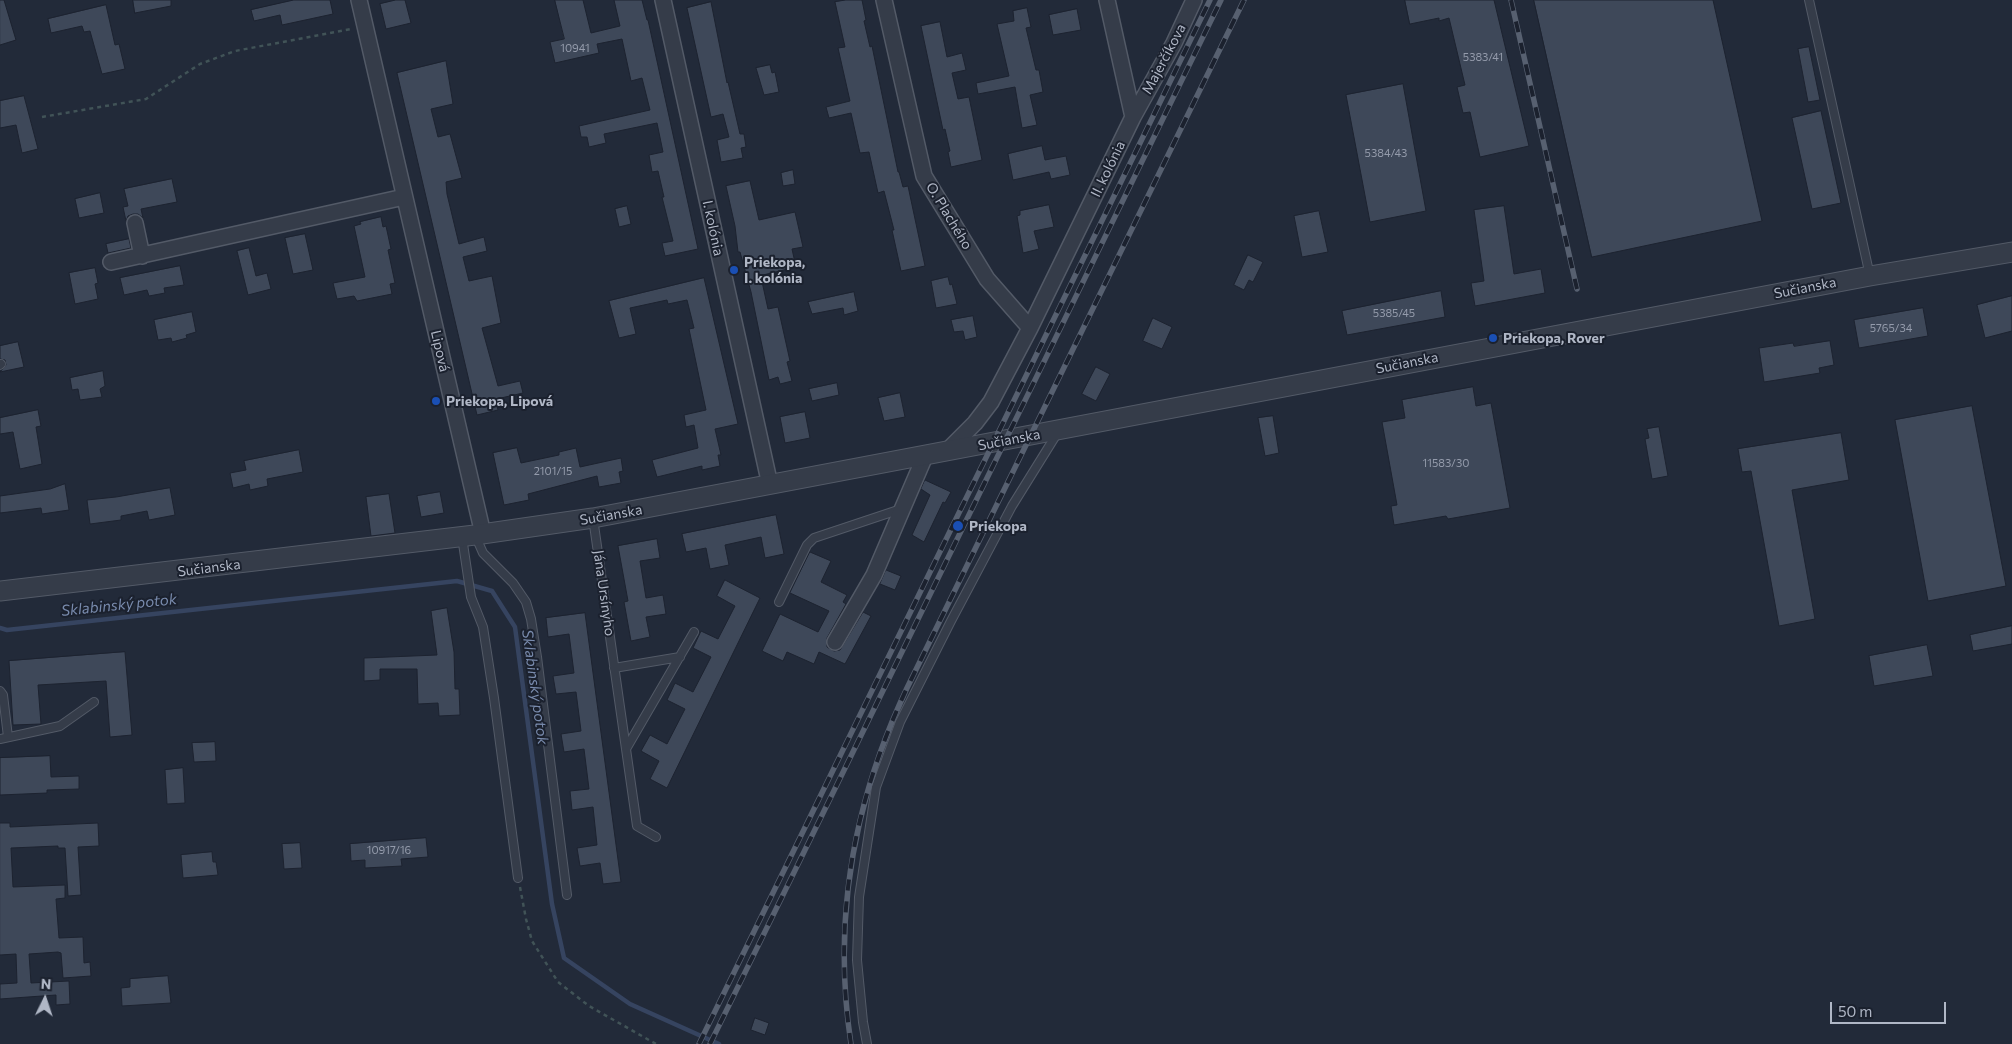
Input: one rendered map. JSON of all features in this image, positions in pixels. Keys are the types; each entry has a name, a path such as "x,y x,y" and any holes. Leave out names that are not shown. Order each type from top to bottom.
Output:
{"street":[{"name":"Lipová","path":"359,0 404,197 471,540"},
{"name":"I. kolónia","path":"663,0 770,485"},
{"name":"O. Plachého","path":"884,0 924,176 987,279 1030,328"},
{"path":"1107,0 1133,117"},
{"name":"Majerčíkova","path":"1133,117 1174,43 1194,0"},
{"name":"II. kolónia","path":"946,451 975,423 991,402 1030,328 1133,117"},
{"path":"110,262 404,197"},
{"path":"135,223 142,256"},
{"name":"Sučianska","path":"0,591 471,540 1059,431 1870,276 2012,252"},
{"path":"835,642 874,576 925,456"}],"lane":[{"path":"1810,0 1870,276"},
{"path":"866,1044 857,960 859,897 876,787 900,722 951,621 1012,506 1059,431"},
{"path":"779,602 807,545 814,538 901,509"},
{"name":"Jána Ursínyho","path":"593,518 637,826 656,837"},
{"path":"471,540 470,597 483,627 518,878"},
{"path":"471,540 513,583 526,602 531,619 567,895"},
{"path":"626,749 694,632"},
{"path":"614,668 680,657"},
{"path":"0,691 4,695 4,738 60,726 94,702"}],"path":[{"path":"42,117 146,99 200,64 235,51 365,27"},
{"path":"518,878 532,941 558,982 589,1006 656,1044"}],"building":[{"path":"0,0 4,0 16,40 0,45"},
{"path":"133,0 171,0 171,6 135,13"},
{"path":"294,0 330,0 333,14 282,25 280,15 254,21 251,10"},
{"path":"405,0 411,23 386,29 380,4"},
{"path":"555,0 583,0 591,33 620,26 614,0 642,0 698,249 665,256 662,243 673,241 662,197 664,197 658,171 652,172 649,155 663,152 657,123 604,134 606,143 589,147 587,137 581,137 579,126 650,110 642,78 631,81 622,39 597,44 599,53 555,63 550,42 564,39"},
{"path":"862,0 866,20 864,21 870,47 872,46 898,172 903,187 908,186 925,266 901,271 892,230 894,230 884,191 878,193 869,152 860,153 851,113 829,118 826,107 850,101 838,48 845,47 835,2"},
{"path":"1405,0 1494,0 1529,146 1480,157 1470,112 1463,113 1457,87 1465,85 1449,18 1439,21 1439,18 1410,24"},
{"path":"1534,0 1713,0 1762,221 1592,257"},
{"path":"711,2 727,83 740,134 744,134 746,147 741,148 743,158 721,162 717,140 729,137 723,114 711,117 687,8"},
{"path":"106,5 115,45 119,44 125,69 102,74 90,31 84,32 82,26 51,33 48,19"},
{"path":"1027,8 1031,27 1026,28 1036,70 1039,70 1043,92 1030,95 1037,125 1022,128 1015,87 978,94 976,83 1009,76 997,24 1014,21 1013,11"},
{"path":"1077,9 1081,30 1053,35 1049,15"},
{"path":"940,22 947,57 962,53 966,70 952,73 958,99 969,97 982,160 951,167 948,152 950,151 945,129 943,130 921,26"},
{"path":"1809,47 1820,100 1808,102 1798,49"},
{"path":"446,61 453,104 431,109 438,137 450,134 462,178 446,182 447,194 459,244 484,237 487,251 463,257 469,281 492,276 501,323 482,328 498,386 520,381 523,393 501,398 501,401 496,402 498,410 477,415 397,73"},
{"path":"770,65 772,73 775,72 779,92 764,95 756,68"},
{"path":"1403,84 1426,211 1370,222 1346,95"},
{"path":"24,96 38,149 22,153 16,125 0,128 0,101"},
{"path":"1821,111 1841,203 1812,209 1792,118"},
{"path":"1042,146 1045,160 1066,156 1070,175 1051,179 1049,172 1013,180 1008,154"},
{"path":"793,170 795,184 783,186 781,173"},
{"path":"172,179 177,202 141,209 143,218 138,214 133,214 128,216 126,221 123,207 128,206 124,189"},
{"path":"750,181 759,220 795,212 803,247 792,249 796,267 761,277 768,309 778,307 790,361 787,362 792,381 780,384 778,377 769,380 751,292 740,252 738,252 735,226 726,186"},
{"path":"100,193 104,213 79,218 75,199"},
{"path":"1049,205 1054,227 1034,231 1039,249 1023,253 1017,216 1020,215 1020,211"},
{"path":"627,206 631,224 619,227 615,209"},
{"path":"1504,206 1514,274 1541,269 1545,293 1475,306 1471,283 1484,281 1474,210"},
{"path":"1319,211 1328,252 1302,257 1294,216"},
{"path":"381,217 383,227 386,226 391,249 388,250 395,283 390,284 392,294 357,301 354,296 337,299 333,283 365,277 354,226 361,224 360,222"},
{"path":"305,234 313,270 293,274 285,238"},
{"path":"129,239 131,248 108,253 106,244"},
{"path":"249,248 256,276 267,273 271,289 248,295 237,251"},
{"path":"1248,255 1263,262 1253,282 1249,280 1244,290 1234,285"},
{"path":"180,266 184,285 164,288 165,293 149,296 147,290 124,295 120,278"},
{"path":"95,268 98,283 95,284 98,299 75,304 69,273"},
{"path":"948,277 950,285 952,284 957,304 936,308 931,281"},
{"path":"704,278 738,424 715,429 721,455 718,455 720,466 702,470 702,466 657,477 652,460 698,448 694,425 686,427 684,415 706,410 689,329 694,328 687,300 668,304 667,300 630,308 636,334 619,338 609,301"},
{"path":"1441,291 1445,317 1347,335 1342,311"},
{"path":"854,292 858,311 844,315 843,308 812,314 808,302"},
{"path":"2012,296 2012,331 1985,338 1977,305"},
{"path":"1923,308 1928,336 1859,348 1854,320"},
{"path":"192,312 196,332 186,335 187,338 172,342 171,338 158,340 154,320"},
{"path":"973,316 977,337 965,340 963,331 954,332 951,320"},
{"path":"1153,318 1172,327 1162,349 1143,341"},
{"path":"1830,341 1834,365 1819,368 1820,373 1764,382 1759,348 1793,343 1794,346"},
{"path":"18,342 24,367 0,372 6,365 5,360 0,359 0,346"},
{"path":"1096,367 1110,374 1096,401 1082,394"},
{"path":"103,371 105,386 100,389 102,397 80,400 78,389 72,390 70,378"},
{"path":"837,383 839,395 812,401 809,389"},
{"path":"1473,387 1476,406 1491,403 1510,508 1448,519 1446,516 1394,525 1391,506 1397,505 1382,422 1405,418 1402,400"},
{"path":"900,393 905,417 884,421 878,398"},
{"path":"1972,406 2006,586 1928,601 1895,420"},
{"path":"38,410 41,426 36,427 42,464 20,469 13,432 0,434 0,418"},
{"path":"805,412 810,438 785,443 780,417"},
{"path":"1273,416 1279,453 1265,456 1258,418"},
{"path":"1659,427 1668,476 1652,479 1645,439 1649,438 1647,429"},
{"path":"1841,433 1849,480 1792,490 1815,619 1779,626 1751,471 1742,472 1738,449"},
{"path":"517,448 521,463 559,455 559,452 576,448 580,467 621,458 623,471 619,472 621,483 599,487 597,476 528,494 529,500 504,505 493,453"},
{"path":"299,450 303,472 267,479 268,486 250,490 249,484 233,488 230,473 246,470 244,461"},
{"path":"925,480 951,492 945,503 943,502 924,542 912,535 930,495 921,489"},
{"path":"65,484 69,510 42,514 41,508 0,513 0,496 50,489"},
{"path":"170,488 175,515 149,520 147,511 121,516 121,520 90,524 87,500"},
{"path":"440,492 444,513 421,517 417,496"},
{"path":"389,494 395,533 371,536 366,497"},
{"path":"776,515 784,554 765,558 761,537 725,545 729,565 710,569 706,548 686,552 682,534"},
{"path":"657,539 660,558 640,561 646,598 663,595 666,614 646,617 650,637 631,641 624,602 628,601 618,546"},
{"path":"810,552 831,561 821,582 847,595 843,602 846,604 827,638 827,647 834,651 840,650 863,612 871,616 845,664 819,652 814,664 787,652 783,661 762,651 780,614 818,632 829,611 790,593"},
{"path":"886,570 901,576 895,590 880,584"},
{"path":"725,580 760,598 667,788 650,779 659,761 641,751 650,735 667,744 685,709 667,700 675,683 693,692 711,657 693,648 701,631 718,639 735,606 717,596"},
{"path":"447,608 454,652 455,689 459,689 460,715 439,716 438,703 418,704 417,669 380,669 380,680 364,681 364,658 437,655 431,611"},
{"path":"585,613 621,882 603,884 600,863 580,866 577,848 597,845 593,807 572,810 570,791 589,789 584,749 564,752 561,734 581,731 576,692 556,694 553,676 574,673 569,634 548,637 546,618"},
{"path":"2012,626 2012,644 1973,651 1970,635"},
{"path":"1927,645 1933,676 1874,686 1869,656"},
{"path":"125,652 132,735 110,737 106,681 38,685 41,724 13,725 9,661"},
{"path":"215,742 216,761 194,762 192,743"},
{"path":"50,756 51,777 79,776 79,789 47,790 47,793 0,795 0,758"},
{"path":"183,768 185,803 167,804 165,770"},
{"path":"0,823 10,823 10,827 98,823 99,846 78,847 81,895 68,896 65,848 58,848 58,846 11,848 13,887 65,885 65,898 56,899 59,938 83,937 84,963 90,962 91,976 63,978 61,953 29,954 31,983 69,981 70,1004 56,1005 56,995 0,999 0,984 17,983 16,954 0,955"},
{"path":"426,838 428,857 401,859 402,866 365,868 365,860 351,861 350,844"},
{"path":"300,843 302,868 284,869 282,844"},
{"path":"212,852 213,862 216,862 218,875 183,878 181,855"},
{"path":"168,976 171,1003 122,1006 121,988 130,987 130,979"},
{"path":"755,1018 769,1023 765,1035 751,1030"}],"waterway":[{"name":"Sklabinský potok","path":"0,628 7,630 457,581 492,591 515,627 552,904 564,958 630,1004 719,1044"}],"railway":[{"path":"699,1044 1210,0"},
{"path":"710,1044 1221,0"},
{"path":"851,1044 844,952 846,906 861,818 873,774 888,731 907,688 1244,0"},
{"path":"1511,0 1577,289"}],"place":[{"name":"Priekopa, I. kolónia","path":"734,270"},
{"name":"Priekopa, Rover","path":"1493,338"},
{"name":"Priekopa, Lipová","path":"436,401"},
{"name":"Priekopa","path":"958,526"}]}
